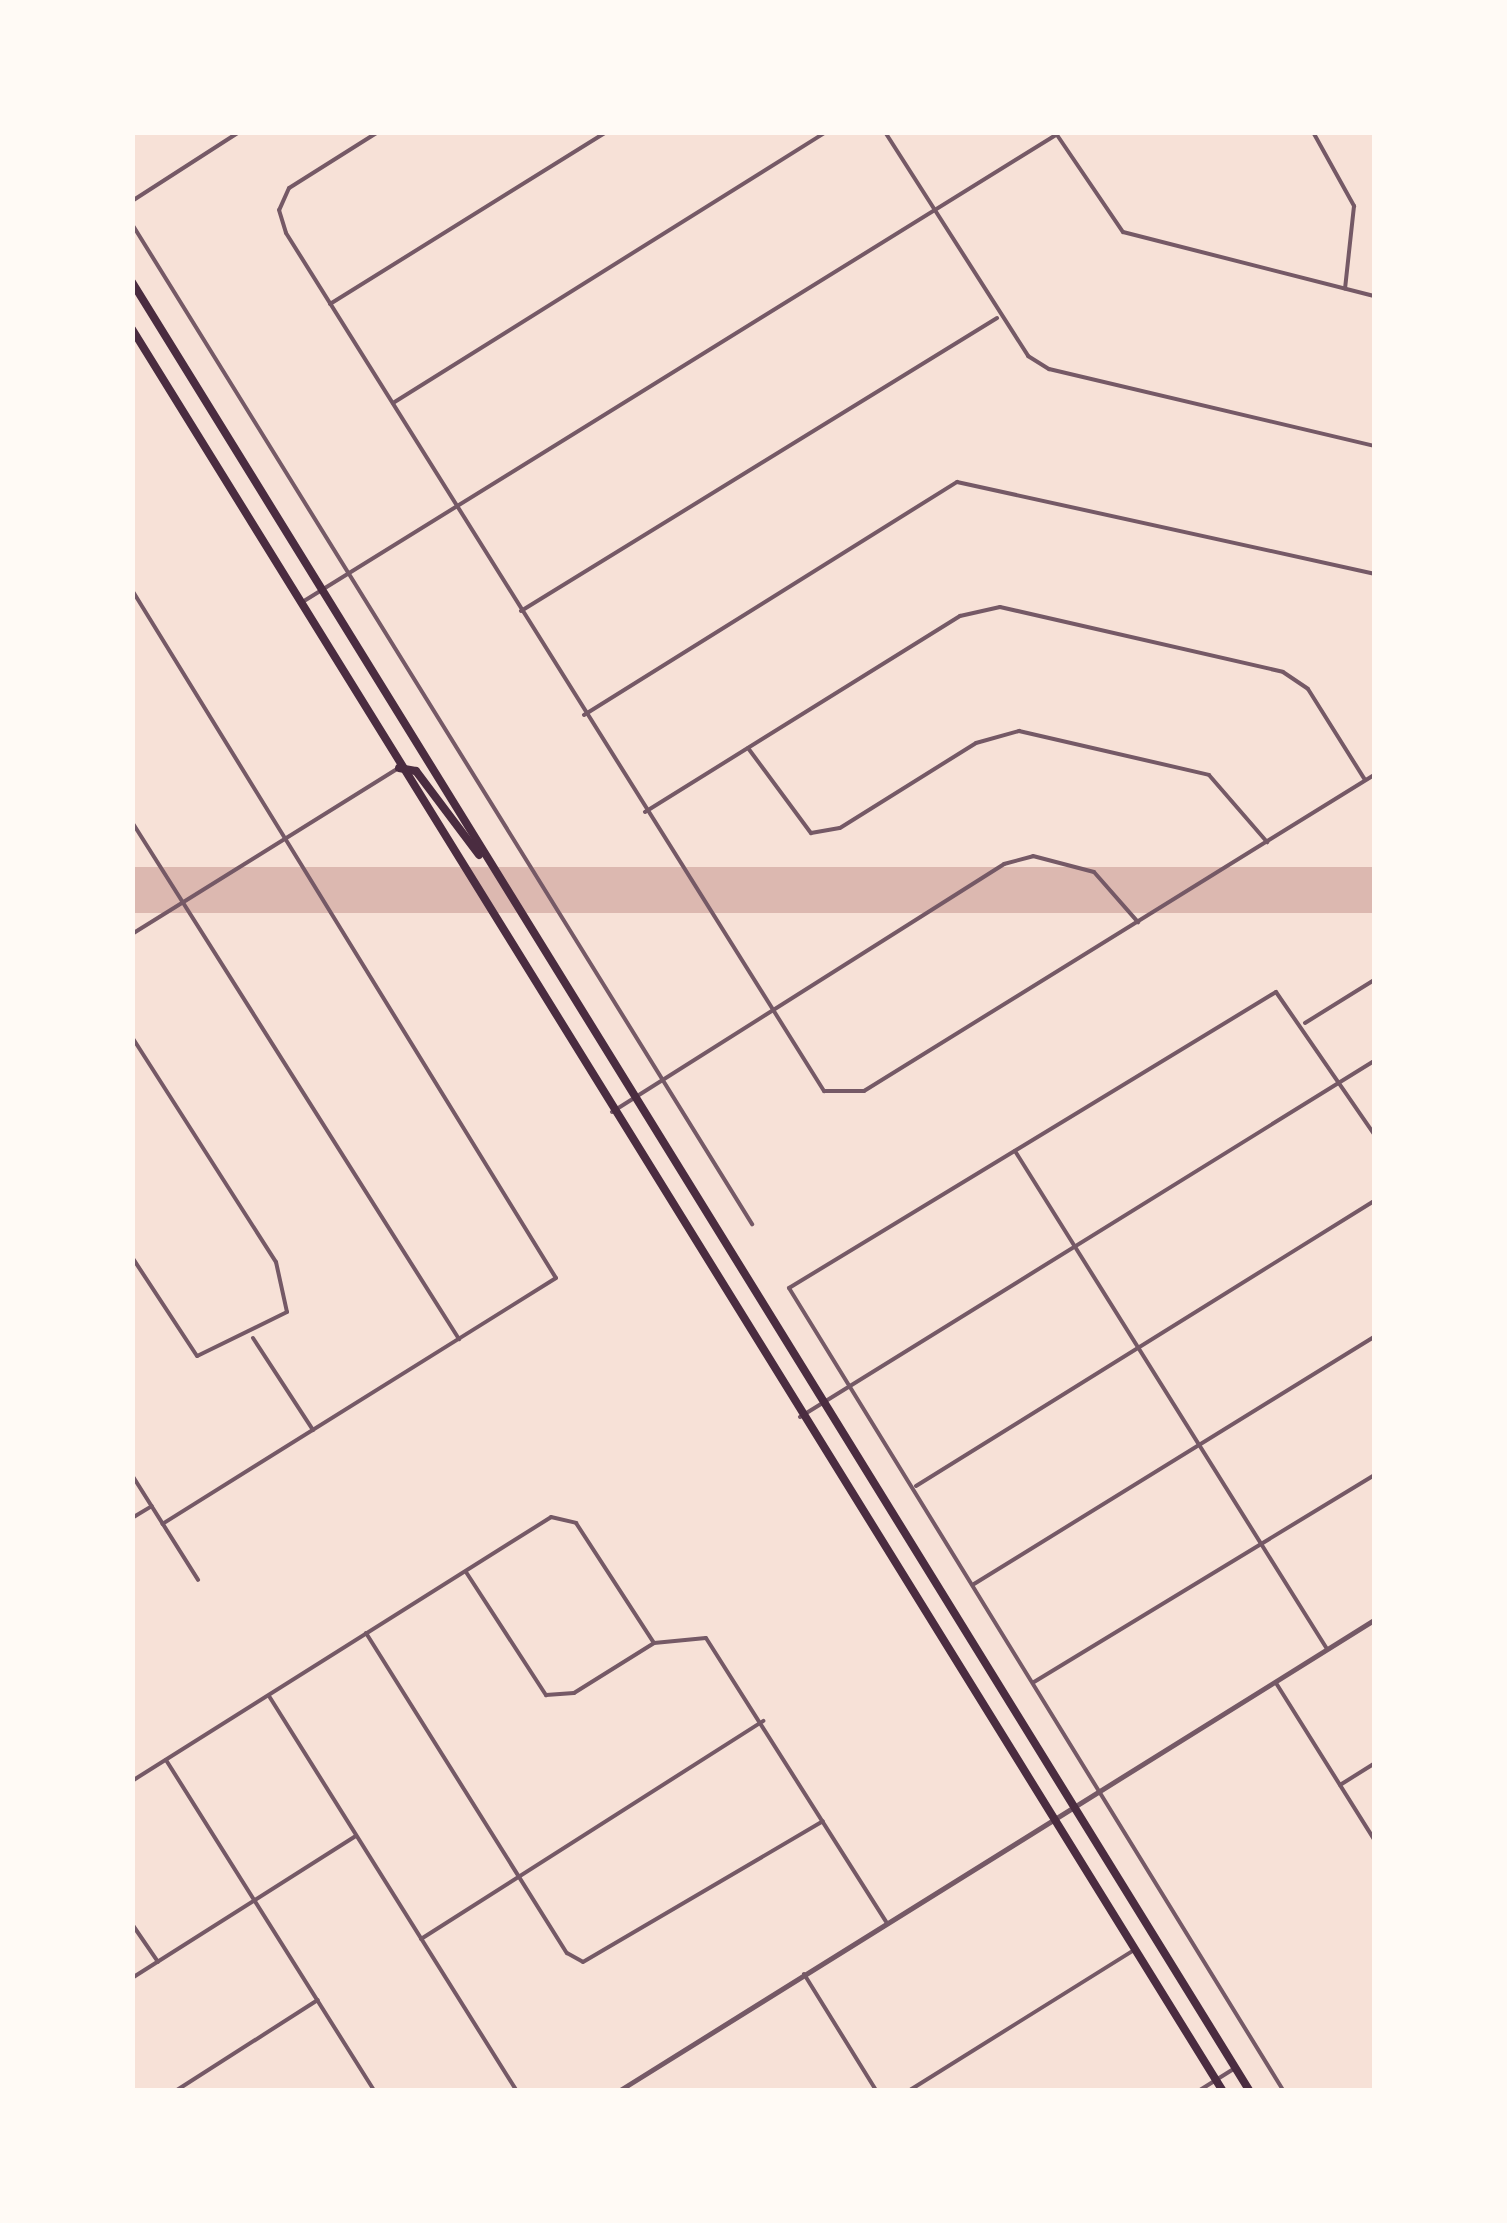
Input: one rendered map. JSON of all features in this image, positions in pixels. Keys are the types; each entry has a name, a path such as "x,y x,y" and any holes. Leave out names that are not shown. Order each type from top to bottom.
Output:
{"main road":[{"path":"132,282 479,856 1249,2090"},
{"path":"132,328 735,1313 1222,2090"},
{"path":"161,375 182,363"},
{"path":"399,768 416,770 479,856"},
{"path":"902,1579 922,1568"}],"street":[{"path":"132,201 239,132"},
{"path":"378,132 288,188 279,210 330,304 584,715 770,1012 833,1095 864,1091 1374,774"},
{"path":"330,304 606,132"},
{"path":"392,403 826,132"},
{"path":"885,132 996,318 1050,369 1374,446"},
{"path":"1313,132 1354,206 1345,288"},
{"path":"300,604 1056,134 1123,232 1374,296"},
{"path":"132,224 752,1224"},
{"path":"521,611 996,318"},
{"path":"584,715 956,482 1374,574"},
{"path":"132,590 556,1278 163,1524"},
{"path":"645,812 960,616 1000,606 1299,682 1365,780"},
{"path":"748,748 811,833 840,828 976,743 1019,731 1209,775 1267,842"},
{"path":"132,934 399,768"},
{"path":"132,822 459,1339"},
{"path":"612,1112 1004,864 1033,856 1094,872 1138,922"},
{"path":"1306,1023 1374,980"},
{"path":"1283,2090 789,1288 1015,1152 1258,998 1288,997 1374,1134"},
{"path":"132,1037 289,1291 287,1312 252,1336 197,1356 132,1257"},
{"path":"800,1417 1374,1061"},
{"path":"1015,1152 1327,1649"},
{"path":"914,1488 1374,1201"},
{"path":"252,1336 313,1430"},
{"path":"974,1584 1374,1337"},
{"path":"132,1475 198,1580"},
{"path":"1034,1682 1374,1475"},
{"path":"132,1518 152,1506"},
{"path":"132,1781 550,1517 576,1523 654,1642"},
{"path":"466,1572 546,1695 574,1694 654,1642 706,1638 763,1721 886,1923"},
{"path":"620,2090 1374,1620"},
{"path":"366,1633 568,1953 583,1962 823,1821"},
{"path":"1275,1682 1374,1840"},
{"path":"268,1694 516,2090"},
{"path":"420,1940 763,1721"},
{"path":"166,1760 376,2088"},
{"path":"1339,1785 1374,1764"},
{"path":"132,1978 356,1836"},
{"path":"132,1924 158,1962"},
{"path":"910,2090 1134,1950"},
{"path":"804,1974 876,2090"},
{"path":"177,2090 318,2000"},
{"path":"1200,2090 1235,2068"}],"shaded area":[{"path":"132,867 1374,867 1374,913 132,913"}],"pier":[{"path":"742,1256 766,1294 728,1318 704,1280"}]}
